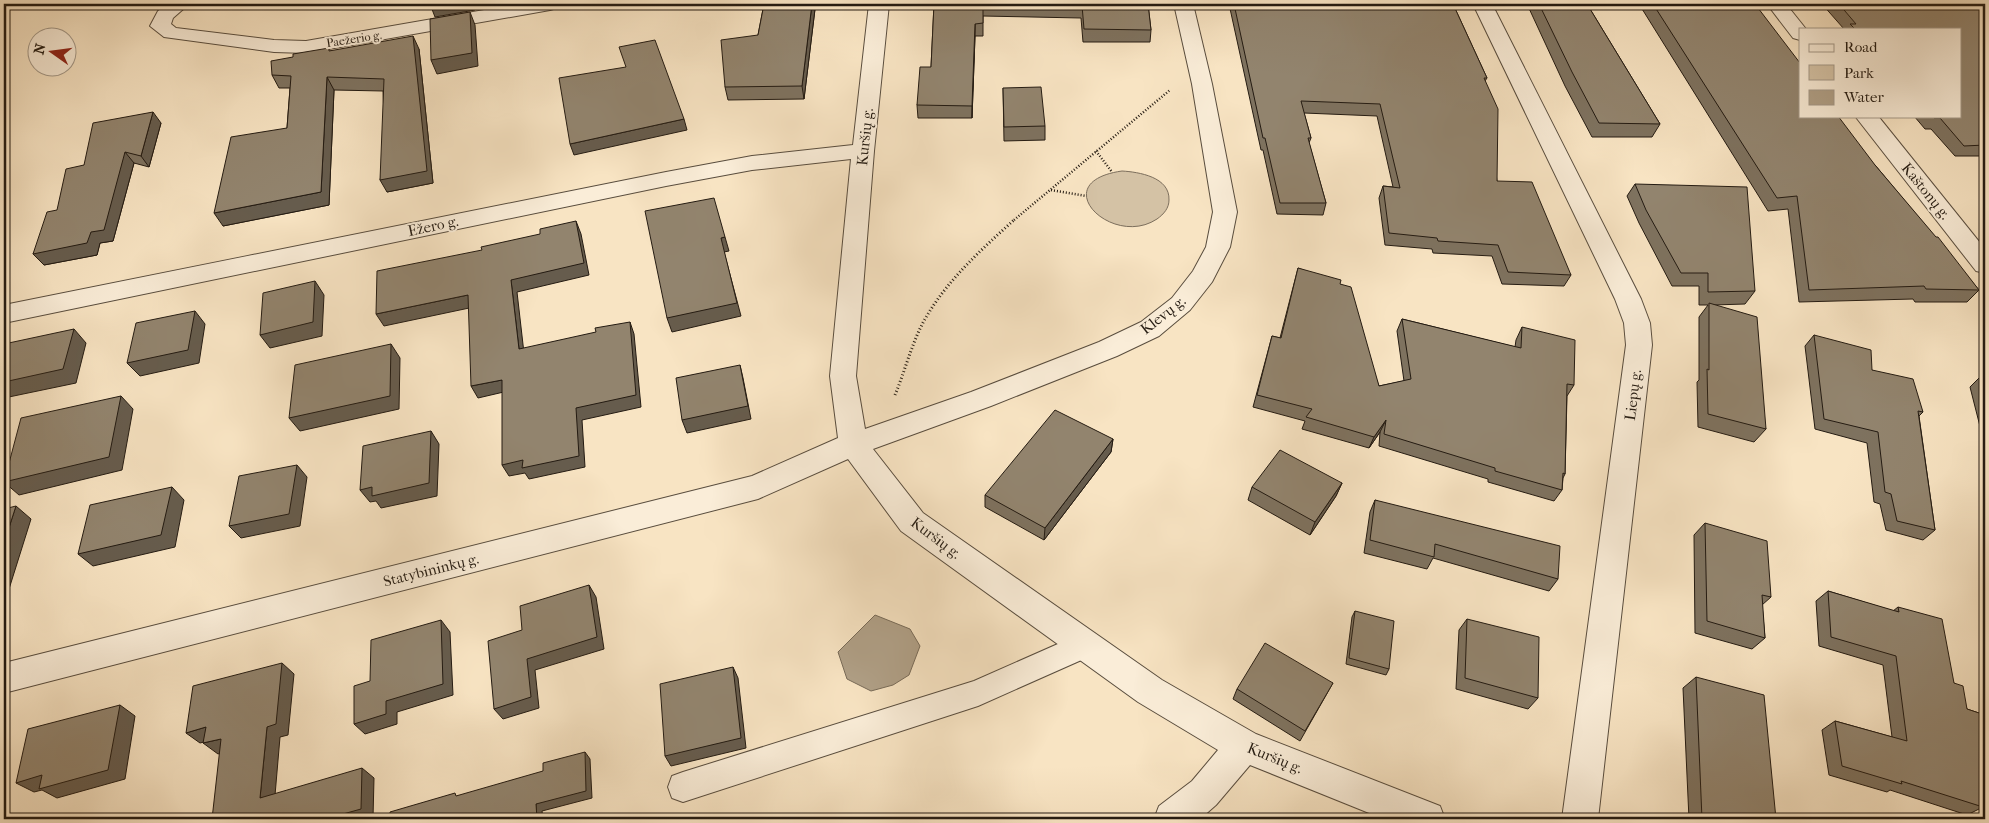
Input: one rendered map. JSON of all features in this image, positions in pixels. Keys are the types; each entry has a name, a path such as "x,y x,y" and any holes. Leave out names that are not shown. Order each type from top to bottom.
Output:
{"street":[{"name":"Paežerio g.","path":"179,4 165,15 160,26 171,34 274,46 306,47 550,4"},
{"name":"Kuršių g.","path":"880,4 843,376 853,444 912,522 1150,691 1244,746 1427,819"},
{"name":"Klevų g.","path":"853,444 981,399 1108,349 1150,329 1181,304 1203,276 1218,247 1225,212 1184,4"},
{"name":"Liepų g.","path":"1482,4 1623,290 1637,323 1638,355 1580,819"},
{"path":"1776,4 1799,33"},
{"name":"Kaštonų g.","path":"1868,118 1985,265"},
{"name":"Ežero g.","path":"4,314 666,179 752,163 864,151"},
{"name":"Statybininkų g.","path":"4,678 758,487 853,444"},
{"path":"1172,819 1204,793 1244,746"}],"lane":[{"path":"683,787 978,693 1085,645"}],"path":[{"path":"883,434 912,349 924,321 942,293 966,265 1015,219 1198,68"},
{"path":"1096,151 1112,172"},
{"path":"1050,190 1086,196"}],"green space":[{"path":"1122,171 1152,177 1164,186 1168,192 1169,203 1166,211 1160,217 1139,226 1122,226 1106,220 1093,210 1087,199 1088,187 1099,177"}],"water":[{"path":"875,615 910,629 920,646 909,675 893,685 871,691 847,679 838,652"}],"building":[{"path":"764,4 812,4 802,86 725,87 721,40 758,35"},
{"path":"934,4 983,4 983,23 975,24 972,106 917,105 920,67 931,67"},
{"path":"983,4 1148,4 1151,30 1084,29 1082,5"},
{"path":"1234,4 1453,4 1487,78 1484,78 1498,109 1497,181 1532,182 1571,275 1508,272 1498,245 1438,241 1437,238 1389,233 1383,186 1400,188 1380,104 1301,101 1311,138 1308,138 1326,203 1280,203 1265,138 1263,138"},
{"path":"1539,4 1587,4 1660,124 1599,123"},
{"path":"1653,4 1755,4 1799,62 1799,118 1840,118 1875,165 1936,237 1938,237 1979,290 1926,289 1924,286 1809,290 1797,196 1777,198"},
{"path":"1839,4 1985,4 1985,145 1964,146 1940,118 1962,118 1962,28 1854,28 1850,24 1856,24"},
{"path":"470,12 472,53 431,60 430,19"},
{"path":"413,36 427,171 380,180 384,79 327,77 321,192 214,213 231,137 287,128 291,76 272,75 271,61 293,57 293,54 329,48 329,51"},
{"path":"655,40 684,119 570,144 559,78 626,67 619,47"},
{"path":"1041,87 1045,126 1004,127 1003,88"},
{"path":"153,112 141,156 125,152 104,230 91,232 87,243 33,254 47,212 57,210 66,169 84,165 93,123"},
{"path":"1635,184 1747,187 1755,291 1708,292 1708,273 1681,273 1646,210"},
{"path":"714,198 725,237 721,238 737,303 667,318 645,211"},
{"path":"576,221 584,263 511,280 519,349 596,332 595,328 630,322 636,395 576,408 579,456 522,468 523,460 502,465 502,380 471,386 468,295 376,314 377,271 482,250 481,247 540,234 540,229"},
{"path":"1298,268 1341,280 1340,284 1351,287 1379,386 1411,379 1402,319 1521,348 1522,327 1575,340 1574,385 1567,384 1565,474 1563,473 1562,490 1495,471 1495,468 1384,434 1386,420 1374,437 1306,417 1312,409 1257,395 1272,336 1281,338"},
{"path":"315,281 313,322 260,335 263,293"},
{"path":"1709,303 1757,317 1766,429 1708,414"},
{"path":"195,311 188,350 127,363 136,323"},
{"path":"74,329 63,369 4,382 4,344"},
{"path":"1814,335 1871,350 1872,370 1913,379 1923,412 1918,411 1935,530 1897,521 1891,494 1885,492 1878,432 1824,419"},
{"path":"391,344 390,396 289,418 295,365"},
{"path":"740,365 748,406 682,420 676,378"},
{"path":"121,396 109,457 4,482 21,418"},
{"path":"1055,410 1113,439 1045,528 985,495"},
{"path":"431,431 429,483 372,496 372,487 360,490 363,446"},
{"path":"1280,450 1342,483 1315,522 1252,487"},
{"path":"297,465 289,514 229,526 239,476"},
{"path":"172,487 161,535 78,554 90,505"},
{"path":"1375,500 1560,546 1558,579 1435,544 1434,557 1370,540"},
{"path":"16,506 4,543 4,509"},
{"path":"1705,523 1767,541 1771,597 1762,595 1765,638 1707,621"},
{"path":"589,585 597,637 527,659 531,697 494,709 488,641 522,630 520,606"},
{"path":"1828,591 1899,612 1898,607 1942,619 1954,683 1963,686 1967,709 1985,715 1985,789 1980,787 1983,807 1901,781 1902,784 1842,766 1835,721 1907,741 1896,656 1831,637"},
{"path":"1355,611 1394,621 1389,669 1349,658"},
{"path":"1467,619 1539,637 1538,698 1465,678"},
{"path":"441,620 443,684 386,701 386,714 354,724 354,686 370,681 371,640"},
{"path":"1265,643 1333,683 1305,731 1237,689"},
{"path":"282,663 276,724 267,727 260,798 362,768 361,809 325,819 212,819 221,739 203,743 206,727 186,733 193,686"},
{"path":"733,667 741,738 665,756 660,684"},
{"path":"1696,677 1764,695 1776,819 1702,819"},
{"path":"120,705 108,770 39,789 42,775 16,783 28,729"},
{"path":"585,752 586,791 536,804 537,819 390,819 390,812 455,793 456,796 543,771 543,763"}]}
